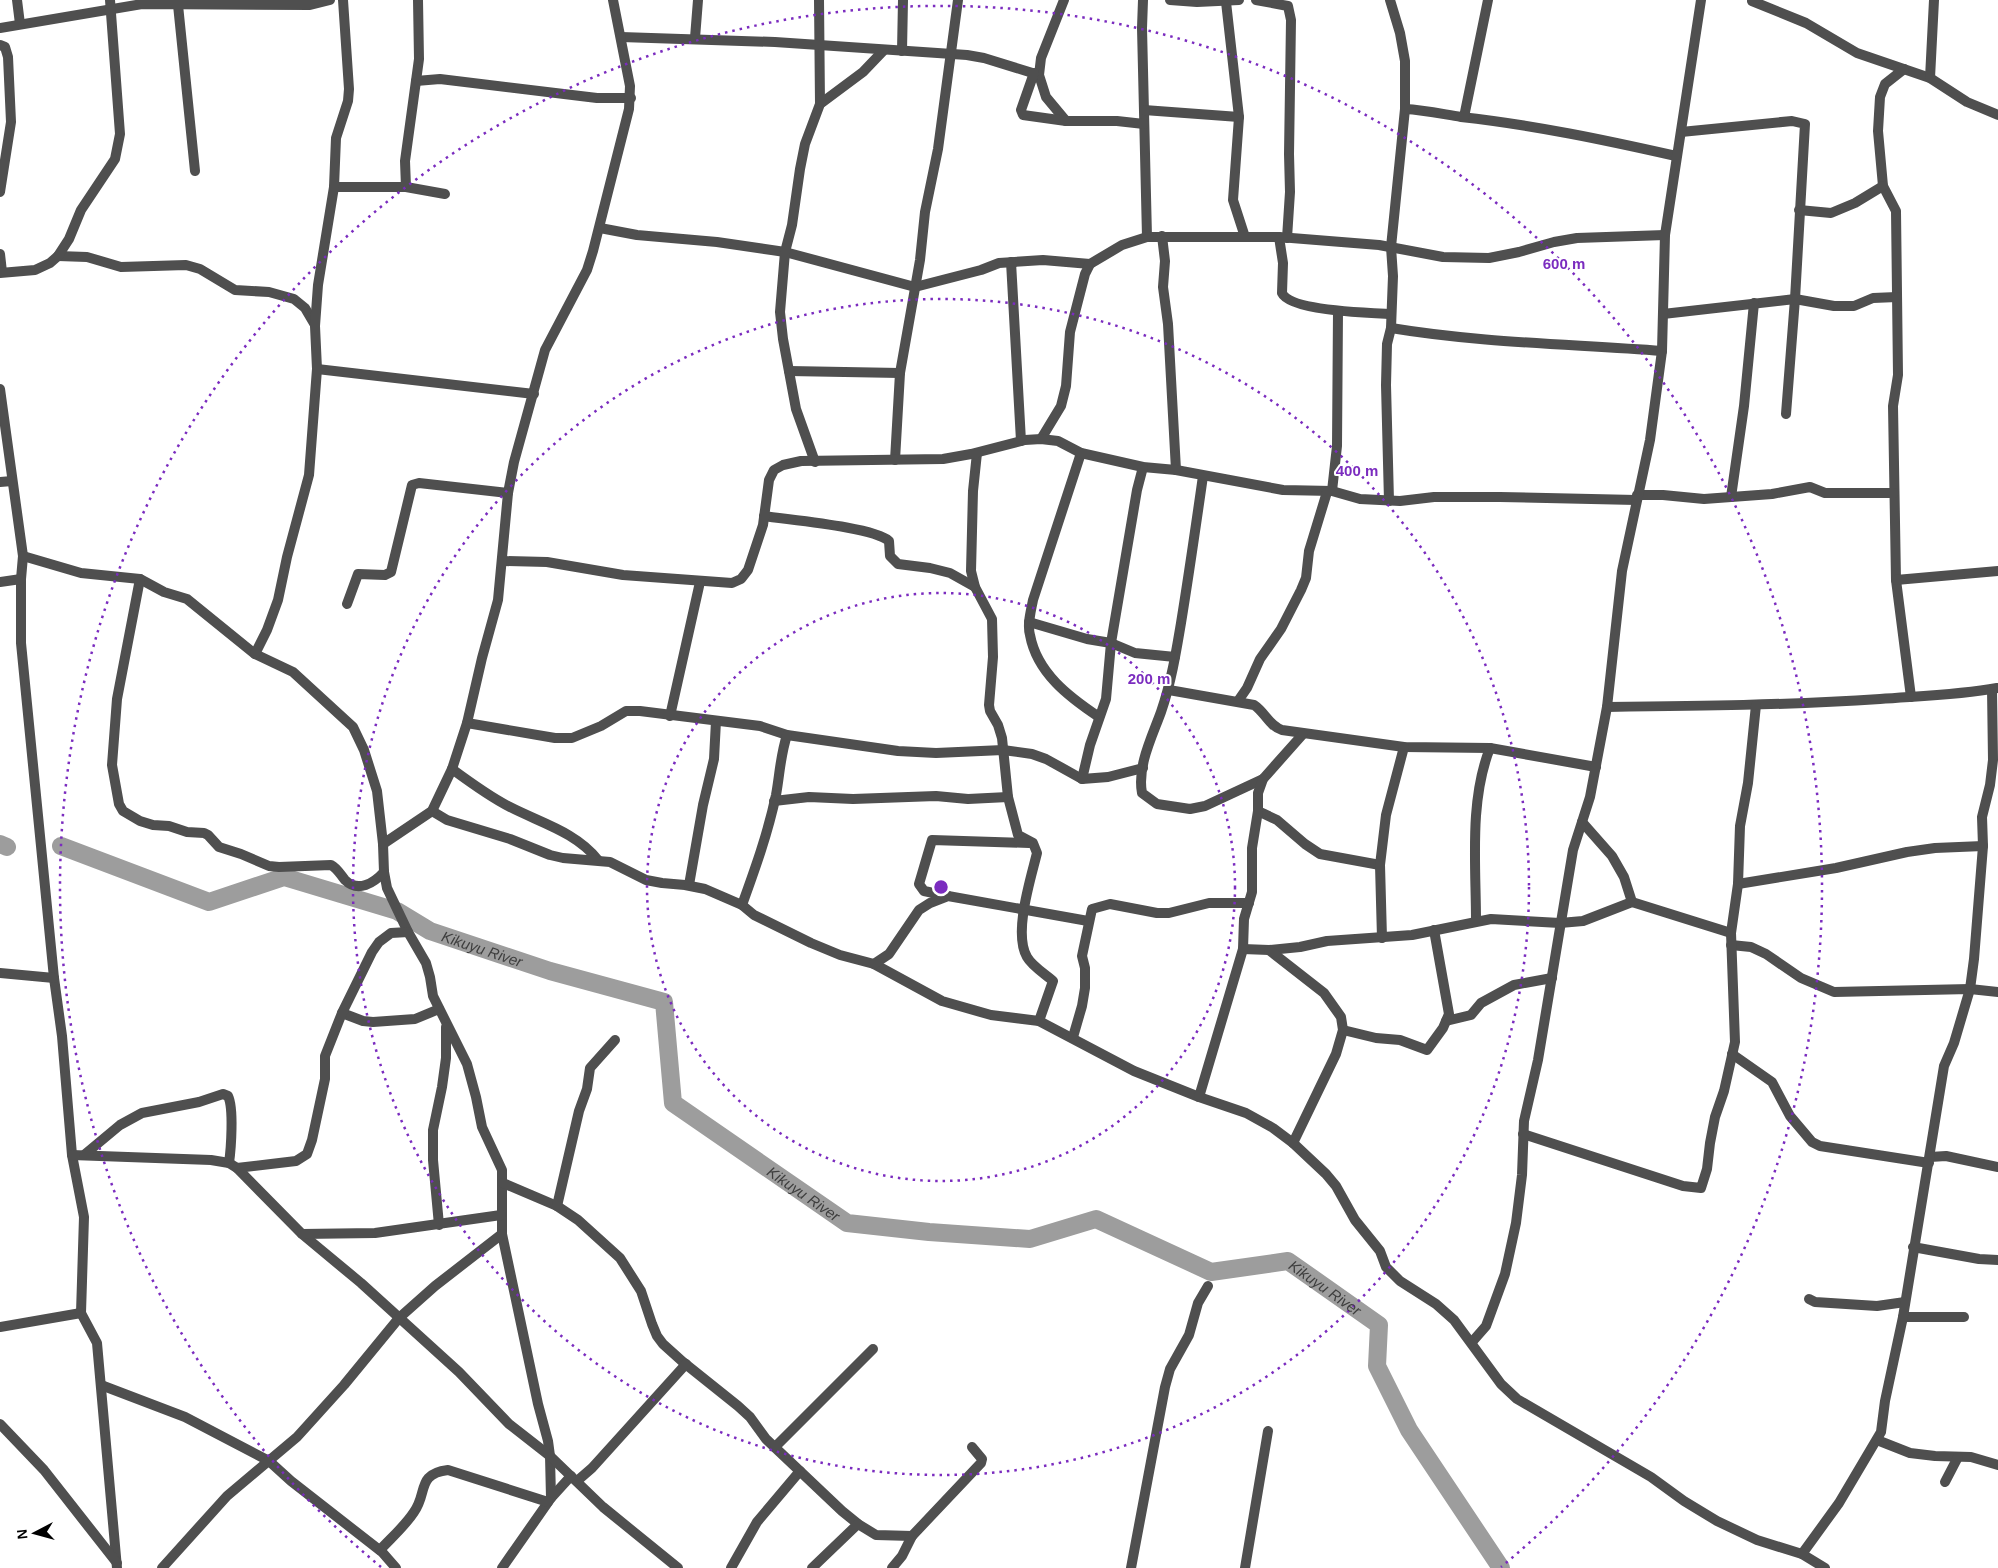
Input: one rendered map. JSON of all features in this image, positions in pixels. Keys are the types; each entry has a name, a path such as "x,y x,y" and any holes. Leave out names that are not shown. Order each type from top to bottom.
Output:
{"street":[{"path":"17,0 20,24"},
{"path":"0,28 110,5 134,5 155,2 178,5 246,2 310,5 330,0"},
{"path":"255,654 267,630 278,600 287,557 309,475 317,369 315,326 318,285 334,187 336,138 348,101 349,89 343,0"},
{"path":"406,187 405,161 419,58 418,0"},
{"path":"383,844 432,811 452,769 467,723 482,658 494,620 503,561 508,493 514,462 545,350 587,270 600,228 631,98 622,37 614,0"},
{"path":"695,38 698,0"},
{"path":"815,462 796,409 780,312 785,252 792,225 805,144 820,104 819,0"},
{"path":"902,51 903,0"},
{"path":"895,460 900,373 915,287 925,212 938,149 958,0"},
{"path":"1064,0 1021,113 1023,115 1066,121 1107,120 1144,124"},
{"path":"1143,0 1147,237"},
{"path":"1170,0 1226,2 1239,0"},
{"path":"1256,0 1288,6 1291,20 1290,192 1283,237 1282,296 1287,300 1301,304 1338,311 1391,314"},
{"path":"1389,501 1386,385 1387,344 1391,328 1393,276 1391,247 1405,109 1405,62 1400,33 1390,0"},
{"path":"1464,117 1488,0"},
{"path":"1472,1342 1486,1326 1505,1274 1516,1223 1522,1175 1524,1121 1538,1060 1573,850 1590,797 1607,707 1622,571 1650,440 1662,351 1665,235 1701,0"},
{"path":"1930,78 1934,0"},
{"path":"1752,1 1806,23 1857,53 1930,78 1967,102 1998,115"},
{"path":"1226,2 1239,117 1233,200 1245,237"},
{"path":"0,254 1,273 35,270 50,263 58,256 69,239 82,210 115,159 119,147 117,89 110,5"},
{"path":"178,5 195,171"},
{"path":"622,37 695,38 820,44 984,58 1036,74 1046,97 1066,121"},
{"path":"0,45 5,47 8,57 11,122 0,192"},
{"path":"820,104 863,72 884,50"},
{"path":"1904,69 1885,84 1880,97 1878,131 1883,186 1896,211 1898,375 1893,406 1896,580 1911,697"},
{"path":"416,81 440,79 597,98 631,98"},
{"path":"1405,109 1517,123 1676,156"},
{"path":"1144,110 1239,117"},
{"path":"1681,132 1792,121 1805,124 1786,414"},
{"path":"1799,210 1831,213 1855,203 1883,186"},
{"path":"334,187 406,187 445,194"},
{"path":"600,228 637,235 717,242 785,252 915,287 981,270 999,262 1043,260 1090,264"},
{"path":"1041,439 1061,406 1066,386 1070,332 1085,274 1090,264 1116,248 1147,237 1283,237 1391,247 1443,257 1489,258 1577,238 1665,235"},
{"path":"1162,236 1165,261 1163,287 1168,324 1176,470"},
{"path":"58,256 87,257 120,267 186,265 200,269 235,290 269,292 294,299 305,308 315,326"},
{"path":"1011,262 1021,441"},
{"path":"1663,314 1795,299 1834,306 1854,306 1873,298 1897,297"},
{"path":"1731,497 1744,406 1754,303"},
{"path":"1238,701 1247,688 1260,659 1281,629 1301,590 1306,578 1309,552 1330,492 1337,446 1338,311"},
{"path":"1391,328 1448,337 1662,351"},
{"path":"317,369 534,394"},
{"path":"789,371 900,373"},
{"path":"0,389 23,556 21,642 54,978 62,1036 72,1155 84,1217 81,1313 97,1343 117,1566"},
{"path":"503,561 547,562 623,575 732,583 741,579 748,570 764,516 769,480 774,470 791,462 943,459 977,453 1021,441 1041,439 1058,441 1081,453 1143,467 1176,470 1283,490 1330,492 1360,499 1389,501 1442,496 1637,498 1663,495 1704,498 1772,494 1810,487 1825,493 1894,493"},
{"path":"977,453 972,491 971,571 975,587 992,619 993,657 989,705 990,711 998,725 1003,750 1008,797 1018,835 1033,843 1037,853 1022,916 1027,957 1053,981 1039,1021"},
{"path":"1081,453 1033,600 1029,622 1030,635 1045,671 1054,682 1080,705 1099,718"},
{"path":"1082,779 1106,699 1111,643 1137,490 1143,467"},
{"path":"1202,476 1189,578 1169,690 1143,768 1140,784 1142,793 1157,804 1190,809 1205,806 1263,779"},
{"path":"0,482 12,480"},
{"path":"347,604 358,574 385,575 391,572 412,485 419,483 508,493"},
{"path":"764,516 863,530 880,535 889,541 890,556 898,564 930,568 950,573 975,587"},
{"path":"23,556 81,573 140,579 164,592 187,599 255,654 292,672 353,726 364,750 377,791 387,888 408,932 426,963 433,996 467,1064 482,1127 499,1161 503,1183 502,1234 550,1456 549,1500"},
{"path":"1896,580 1998,572"},
{"path":"0,582 21,579"},
{"path":"140,579 117,699 112,765 118,804 123,811 146,823 208,835 219,847 269,866 279,868 331,865 335,867 347,882 358,885 370,884 384,872"},
{"path":"670,716 700,582"},
{"path":"1029,622 1087,639 1111,643 1135,653 1175,657"},
{"path":"1607,707 1756,705 1911,697 1995,688 1993,760 1990,785 1982,817 1983,846 1970,989 1954,1043 1944,1066 1903,1317 1885,1401 1881,1432 1839,1503 1802,1554"},
{"path":"1169,690 1254,705 1261,710 1277,729 1303,734 1404,747 1490,748 1596,767"},
{"path":"1523,1134 1683,1186 1701,1188 1707,1169 1713,1125 1724,1091 1735,1042 1731,933 1738,884 1740,826 1748,783 1756,705"},
{"path":"467,723 555,738 572,738 600,726 626,711 640,711 760,726 787,735 898,751 936,753 1003,750 1032,754 1046,759 1082,779 1108,777 1143,768"},
{"path":"689,886 703,805 714,759 716,721"},
{"path":"1199,1098 1243,949 1244,919 1252,892 1252,848 1258,811 1258,794 1263,779 1303,734"},
{"path":"742,905 766,835 774,801 781,755 787,735"},
{"path":"1382,938 1380,865 1386,815 1404,747"},
{"path":"1476,921 1477,811 1483,764 1490,748"},
{"path":"452,769 471,784 508,806 574,838 589,848 598,860"},
{"path":"774,801 809,797 853,799 936,796 968,799 1008,797"},
{"path":"432,811 446,820 510,839 550,855 610,862 646,880 705,889 742,905 754,915 811,943 840,955 874,964 942,1001 992,1015 1039,1021 1134,1070 1199,1098 1246,1113 1273,1128 1293,1143 1336,1186 1355,1220 1380,1251 1386,1267 1400,1281 1436,1304 1454,1320 1501,1384 1517,1399 1651,1477 1684,1501 1717,1521 1757,1540 1802,1554 1825,1568"},
{"path":"1258,811 1277,820 1320,854 1380,865"},
{"path":"1582,822 1612,856 1624,876 1632,902"},
{"path":"1033,843 932,840 919,884 924,891 1088,921"},
{"path":"1738,884 1836,868 1907,852 1935,848 1983,846"},
{"path":"874,964 889,954 919,910 930,903 948,896"},
{"path":"1243,949 1269,950 1300,947 1328,941 1412,935 1491,919 1560,923 1589,920 1632,902 1731,933"},
{"path":"1072,1037 1082,1006 1085,988 1085,968 1082,956 1092,909 1110,904 1157,913 1169,913 1208,903 1249,903"},
{"path":"1343,1030 1376,1038 1400,1040 1427,1050 1444,1028 1449,1014 1434,930"},
{"path":"72,1155 210,1160 233,1166 296,1161 307,1154 312,1140 325,1079 325,1056 342,1013 372,952 379,942 391,933 408,932"},
{"path":"1731,945 1750,947 1766,954 1801,978 1834,992 1970,989 1998,992"},
{"path":"1269,950 1324,993 1340,1017 1343,1030 1336,1054 1293,1143"},
{"path":"0,973 54,978"},
{"path":"1446,1022 1471,1016 1481,1003 1514,984 1552,978"},
{"path":"342,1013 363,1021 373,1022 415,1019 439,1009"},
{"path":"439,1225 433,1160 433,1130 446,1058 446,1025"},
{"path":"557,1206 577,1120 587,1089 590,1068 614,1040"},
{"path":"1732,1054 1772,1082 1775,1091 1790,1116 1812,1142 1820,1146 1929,1160 1946,1156 1998,1167"},
{"path":"84,1155 120,1124 142,1113 199,1102 223,1094 228,1096 233,1166 302,1234 362,1283 459,1372 509,1424 550,1456 602,1507 678,1568"},
{"path":"503,1183 557,1206 578,1220 620,1258 641,1291 657,1336 686,1364 750,1417 766,1439 858,1524 876,1535 912,1536"},
{"path":"302,1234 375,1233 501,1215"},
{"path":"162,1568 227,1496 297,1437 324,1408 399,1318 435,1286 502,1234"},
{"path":"1914,1247 1980,1259 1998,1260"},
{"path":"1131,1568 1170,1369 1189,1335 1198,1303 1208,1286"},
{"path":"1809,1299 1815,1302 1877,1306 1905,1302"},
{"path":"0,1326 81,1313"},
{"path":"1903,1317 1964,1317"},
{"path":"775,1447 872,1349"},
{"path":"502,1568 549,1500 574,1478 592,1468 686,1364"},
{"path":"100,1385 185,1417 269,1461 291,1481 380,1550 396,1568"},
{"path":"0,1424 44,1470 117,1566"},
{"path":"1245,1568 1268,1431"},
{"path":"1877,1440 1910,1453 1971,1457 1998,1465"},
{"path":"892,1568 902,1556 912,1536 981,1463 982,1459 972,1447"},
{"path":"1945,1482 1958,1457"},
{"path":"380,1550 415,1511 426,1481 435,1472 448,1470 549,1500"},
{"path":"731,1568 757,1522 800,1471"},
{"path":"812,1568 858,1524"}],"waterway":[{"name":"Kikuyu River","path":"0,844 7,847"},
{"name":"Kikuyu River","path":"61,846 209,902 284,877 397,911 430,931 550,971 664,1002 673,1103 847,1223 929,1232 1030,1239 1096,1219 1211,1272 1288,1261 1379,1325 1377,1366 1409,1430 1501,1568"}]}
